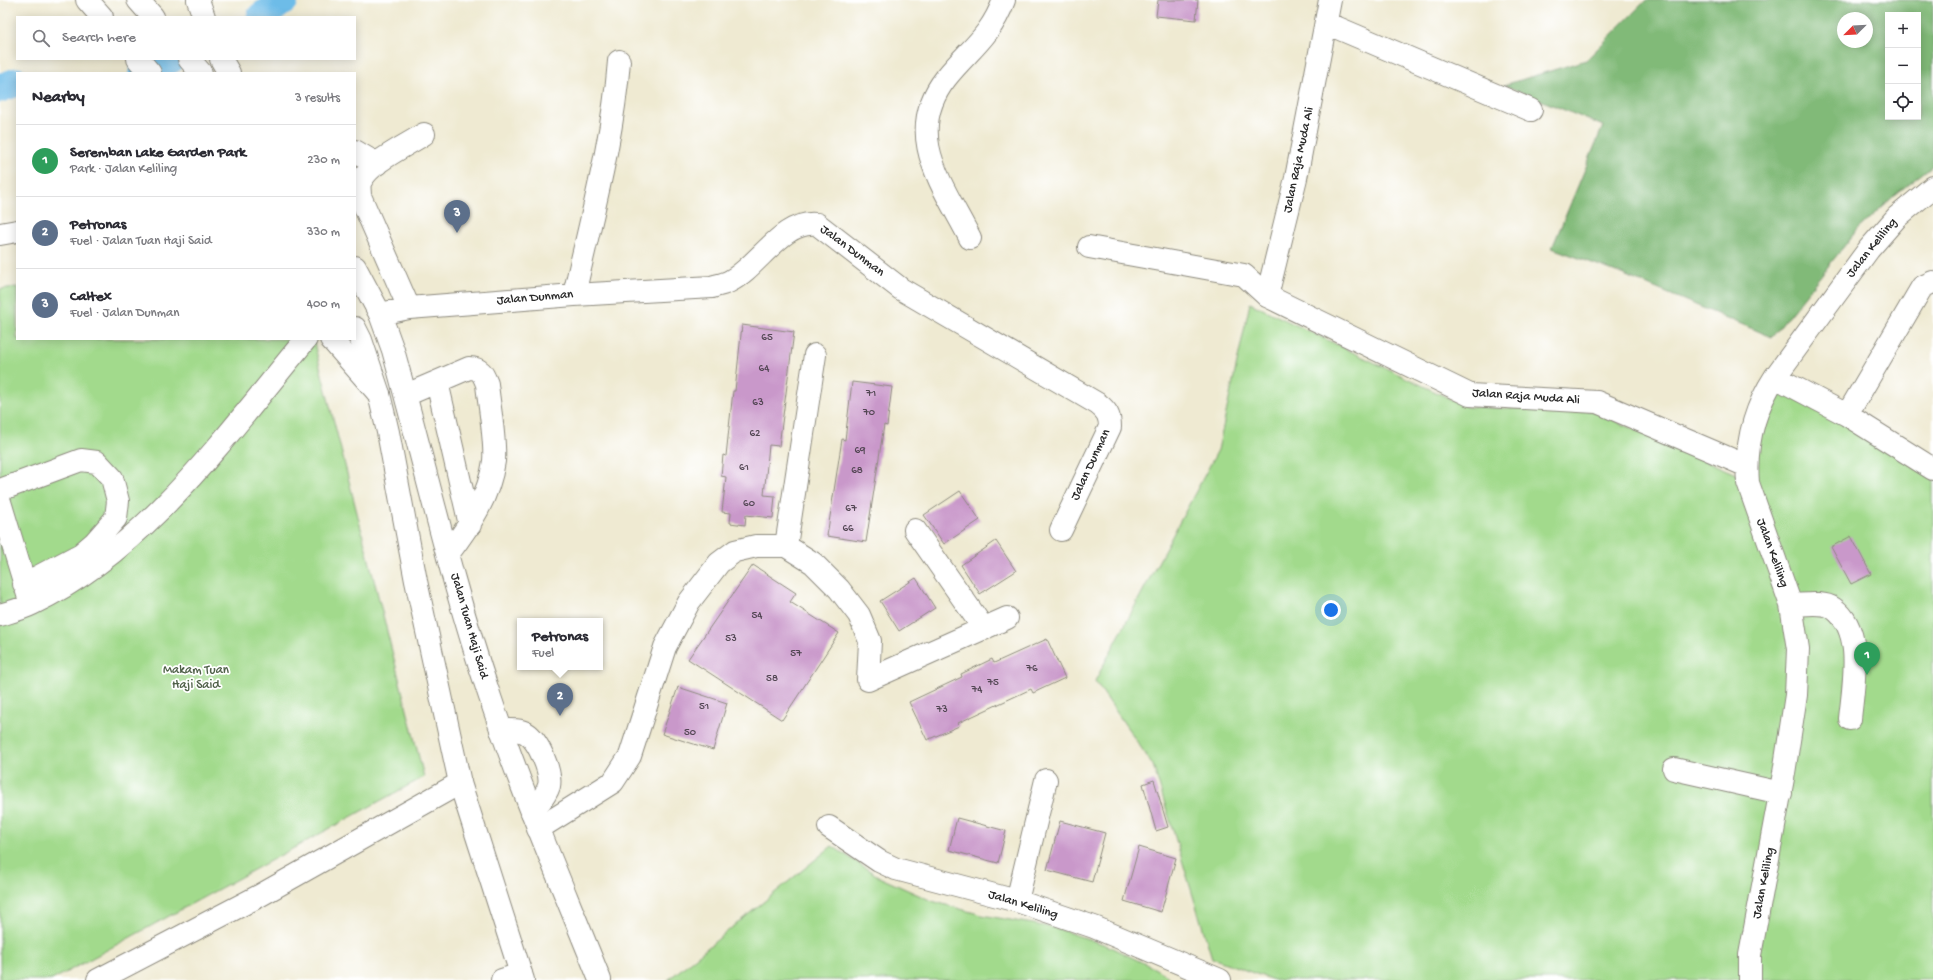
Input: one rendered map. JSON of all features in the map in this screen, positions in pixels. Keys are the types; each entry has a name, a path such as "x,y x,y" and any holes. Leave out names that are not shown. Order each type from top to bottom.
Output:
{"street":[{"path":"87,0 101,16"},
{"path":"138,0 152,16"},
{"path":"970,238 928,152 925,126 931,104 946,78 986,35 1000,11 1004,0"},
{"name":"Jalan Raja Muda Ali","path":"1267,296 1296,178 1330,0"},
{"path":"1326,22 1530,110"},
{"path":"139,60 149,72"},
{"path":"222,60 228,72"},
{"path":"574,295 617,93 619,61"},
{"path":"409,308 360,196 359,185 365,175 377,164 424,134"},
{"path":"356,152 377,164"},
{"name":"Jalan Keliling","path":"1750,980 1750,955 1781,793 1796,695 1798,649 1791,605 1754,504 1748,483 1747,466 1749,442 1754,419 1762,396 1869,249 1897,217 1933,187"},
{"name":"Jalan Dunman","path":"380,314 409,308 574,295 712,287 730,282 779,239 797,226 807,223 817,224 901,289 1098,404 1107,412 1110,418 1110,427 1061,530"},
{"path":"0,234 16,231"},
{"name":"Jalan Raja Muda Ali","path":"1089,247 1244,276 1267,296 1470,395 1597,402 1747,466"},
{"name":"Jalan Tuan Haji Said","path":"356,270 380,314 394,350 448,554 486,686 501,730 535,821 600,980"},
{"path":"1847,415 1922,287 1933,282"},
{"path":"356,330 361,340 379,394 388,432 419,596 460,783 515,978"},
{"path":"0,615 31,605 79,578 135,534 181,488 305,340"},
{"path":"332,340 379,394"},
{"path":"786,546 815,355"},
{"path":"406,395 469,368 477,368 483,373 487,384 494,460 488,487 470,525 448,554"},
{"path":"1775,377 1847,415 1933,469"},
{"path":"437,382 470,525"},
{"path":"0,490 81,460 98,462 112,478 118,501 116,518 95,542 81,554 24,584"},
{"path":"0,502 31,605"},
{"path":"116,518 135,534"},
{"path":"915,530 984,629"},
{"path":"535,821 613,782 630,756 665,647 689,602 718,563 735,550 756,546 786,546 813,563 839,589 859,615 870,641 868,680 1007,618"},
{"path":"1791,605 1820,604 1833,608 1848,626 1855,653 1850,718"},
{"path":"501,730 526,733 534,740 546,766 549,776 549,786 535,821"},
{"path":"1674,769 1781,793"},
{"path":"1017,901 1046,780"},
{"path":"98,980 259,896 460,783"},
{"name":"Jalan Keliling","path":"829,827 879,862 1017,901 1094,927 1220,980"}],"green space":[{"path":"1646,0 1933,0 1933,165 1896,194 1857,230 1772,337 1619,273 1552,248 1603,126 1504,85 1586,60"},
{"name":"Makam Tuan Haji Said","path":"16,287 16,340 313,340 424,777 52,980 0,980 0,289"},
{"path":"1250,303 1467,407 1592,411 1738,475 1786,605 1793,649 1744,980 1273,980 1212,958 1153,765 1095,681 1218,450"},
{"path":"1773,388 1933,469 1933,980 1755,980 1802,654 1750,468"},
{"path":"832,846 881,878 932,901 982,915 1055,928 1106,945 1154,968 1174,980 668,980"}],"building":[{"path":"1158,0 1198,0 1196,20 1156,16"},
{"path":"742,325 794,332 779,446 769,445 764,495 775,496 773,518 746,515 745,525 730,523 731,513 722,512 726,477 721,476 723,455 726,456"},
{"path":"852,382 892,387 887,426 884,425 866,542 827,536 842,439 845,440"},
{"path":"960,491 980,520 944,544 924,515"},
{"path":"1851,536 1871,574 1851,584 1831,547"},
{"path":"996,541 1016,571 980,594 961,565"},
{"path":"753,565 796,593 790,602 839,633 782,720 688,659"},
{"path":"916,578 935,608 899,631 880,601"},
{"path":"1047,639 1065,678 1033,693 1031,689 958,723 959,726 927,740 909,702 962,677 961,674 992,659 994,663"},
{"path":"678,687 727,703 713,750 662,734"},
{"path":"1154,780 1168,827 1156,831 1143,784"},
{"path":"957,818 1006,831 998,863 949,850"},
{"path":"1060,821 1105,833 1092,882 1047,870"},
{"path":"1139,847 1176,858 1161,912 1124,901"}],"waterway":[{"path":"262,16 284,0"},
{"path":"145,72 169,60"},
{"path":"0,88 16,82"}],"place":[{"name":"Caltex","path":"457,233"},
{"name":"Seremban Lake Garden Park","path":"1867,675"},
{"name":"Petronas","path":"560,716"}]}
